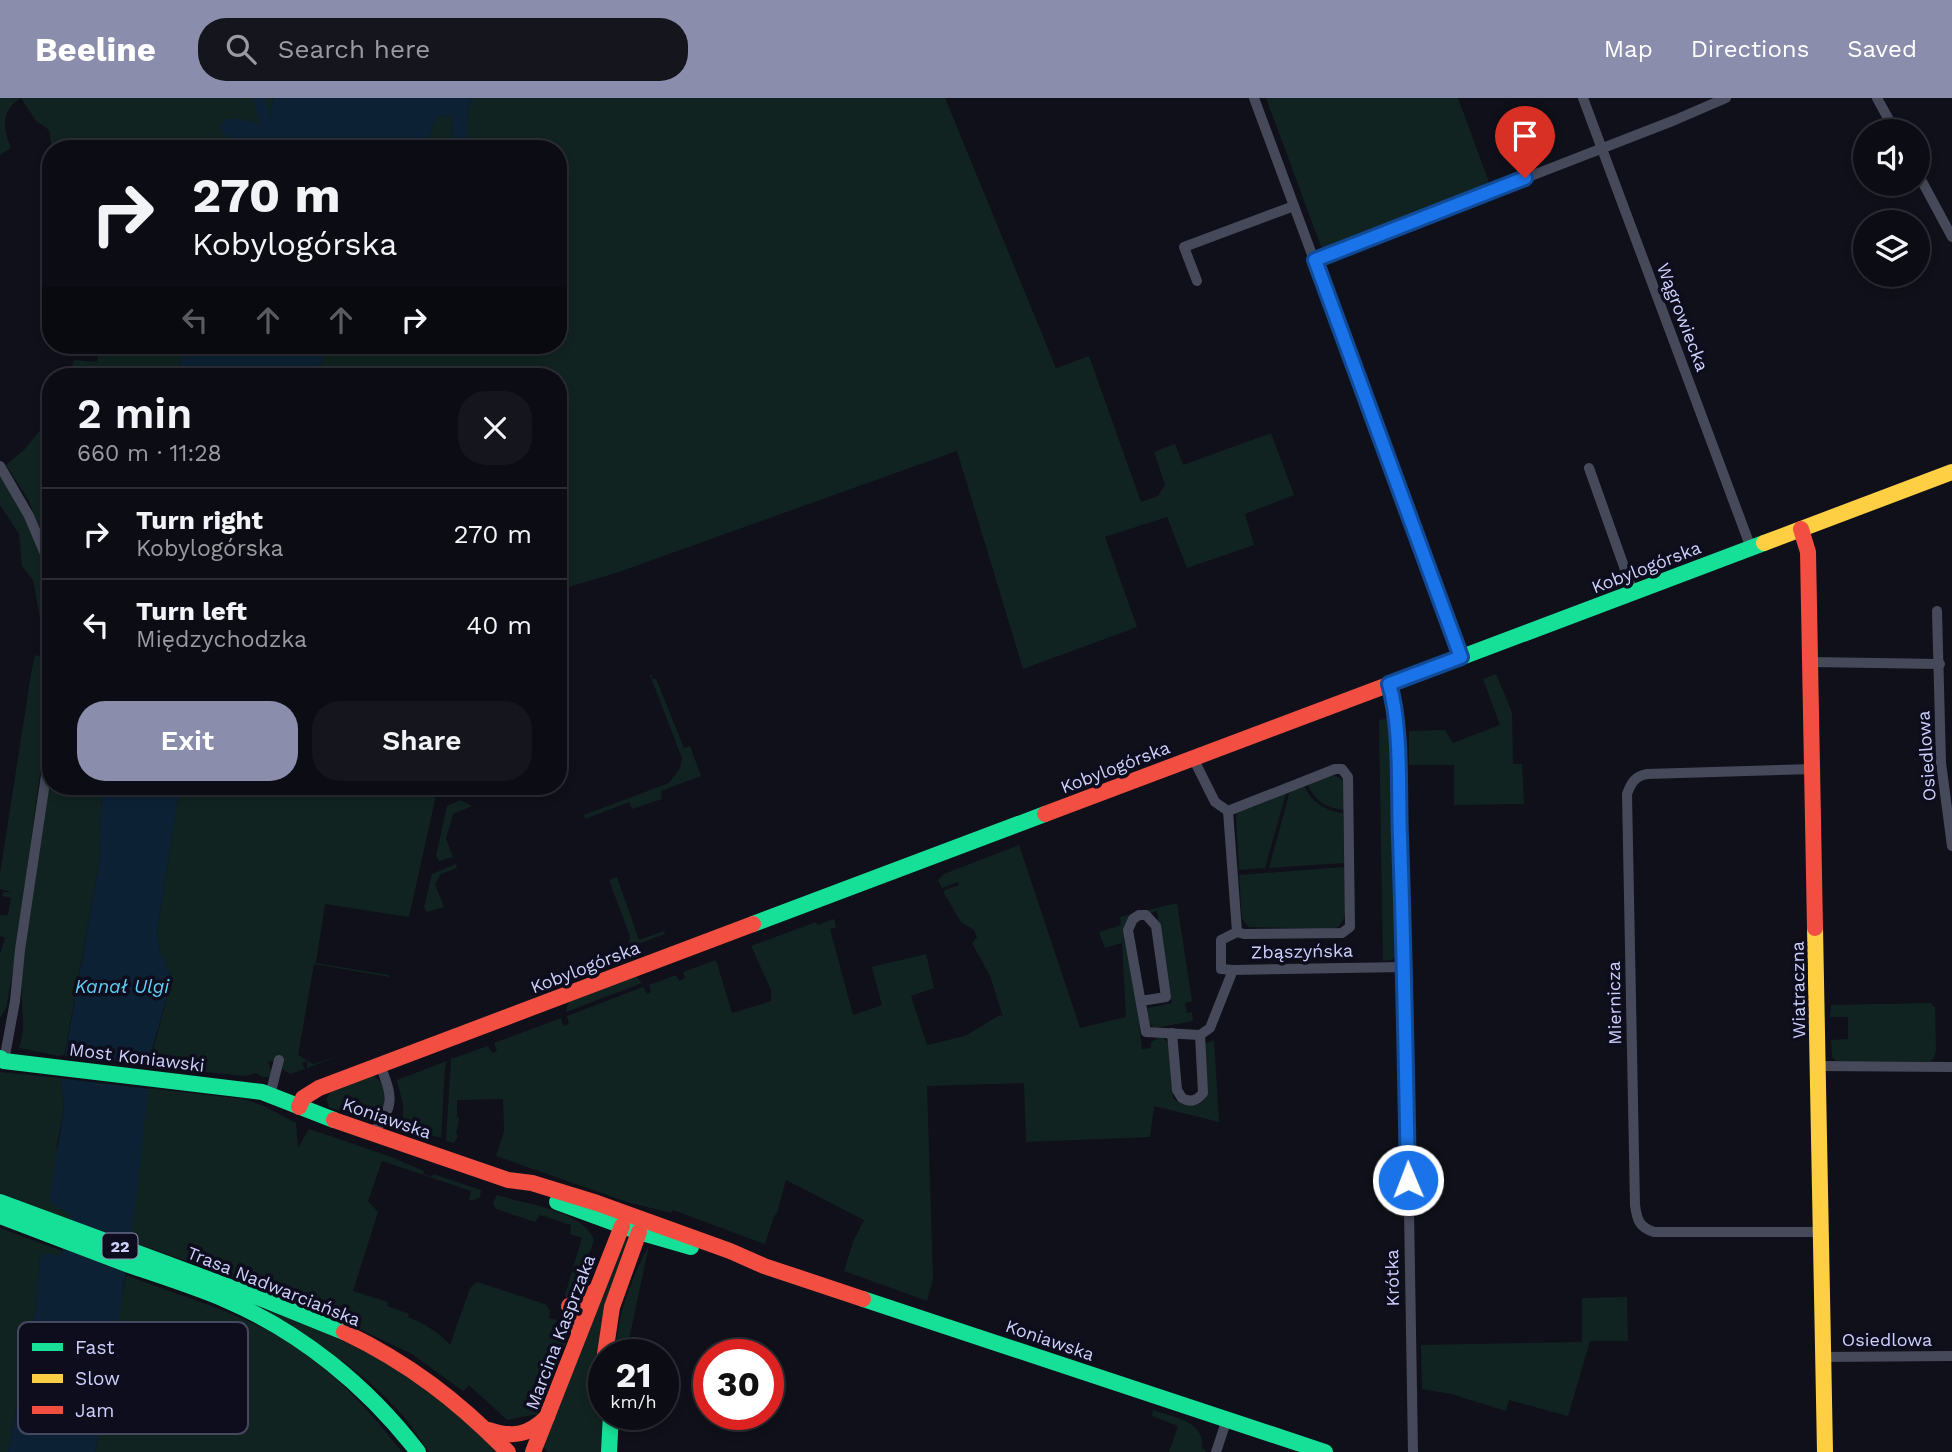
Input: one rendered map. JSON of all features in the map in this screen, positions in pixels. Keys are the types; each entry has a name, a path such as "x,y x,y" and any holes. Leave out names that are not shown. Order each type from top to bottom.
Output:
{"main road":[{"name":"Kobylogórska","path":"299,1107 303,1098 314,1090 1952,472"},
{"name":"Wiatraczna","path":"1801,529 1808,552 1811,662 1825,1452"},
{"name":"Most Koniawski","path":"4,1061 262,1092"},
{"name":"Koniawska","path":"262,1092 372,1134 508,1180 529,1192 732,1260 762,1265 1325,1452"},
{"name":"Trasa Nadwarciańska","path":"0,1202 239,1298 357,1384 401,1429 418,1452"},
{"name":"Trasa Nadwarciańska","path":"0,1216 326,1325 386,1353 442,1390 508,1452"},
{"name":"Marcina Kasprzaka","path":"533,1452 601,1280 631,1225"},
{"path":"605,1339 631,1225"},
{"path":"486,1429 503,1436 522,1435 547,1417"},
{"path":"609,1452 610,1430"}],"street":[{"path":"1254,98 1461,657"},
{"name":"Wągrowiecka","path":"1583,98 1751,548"},
{"path":"1315,260 1726,98"},
{"path":"1877,98 1888,119"},
{"path":"1930,196 1952,237"},
{"path":"1197,281 1184,247 1294,206"},
{"path":"0,466 30,516 42,546"},
{"path":"1589,468 1633,592"},
{"name":"Osiedlowa","path":"1937,611 1941,763 1952,846"},
{"path":"1811,662 1940,664"},
{"name":"Krótka","path":"1389,684 1395,713 1405,967 1413,1452"},
{"path":"1194,758 1215,802 1228,811"},
{"path":"1228,811 1335,769 1346,772 1350,927 1342,933 1237,932 1221,940 1221,970 1233,970"},
{"name":"Miernicza","path":"1813,769 1647,774 1635,778 1630,784 1627,808 1637,1221 1645,1229 1654,1232 1821,1232"},
{"path":"4,1061 15,1002 43,795"},
{"path":"1228,811 1237,932"},
{"path":"1141,1001 1166,997 1156,926 1146,915 1139,915 1129,923 1128,930 1146,1032 1172,1033 1200,1035 1203,1093 1196,1100 1182,1098 1177,1090 1172,1033"},
{"name":"Zbąszyńska","path":"1200,1035 1210,1028 1233,970 1405,967"},
{"path":"262,1092 279,1060"},
{"path":"372,1134 388,1112 391,1099 380,1065"},
{"path":"1819,1066 1952,1067"},
{"name":"Osiedlowa","path":"1823,1357 1952,1356"},
{"path":"1216,1452 1227,1419"}],"green space":[{"path":"0,98 21,98 6,114 6,134 11,148 0,155"},
{"path":"21,98 273,98 267,127 247,120 230,140 51,140 49,130 36,121"},
{"path":"472,98 945,98 1056,368 1089,356 1141,502 1158,496 1165,485 1154,452 1175,444 1183,465 1271,433 1294,495 1245,514 1254,545 1187,568 1167,517 1105,537 1137,627 1023,669 957,451 616,573 567,587 567,368 319,368 325,354 567,354 567,140 468,140 468,110"},
{"path":"1266,98 1458,98 1490,185 1322,249"},
{"path":"452,115 452,140 425,140 431,135 438,117"},
{"path":"98,354 182,354 180,368 72,368 74,360 97,362"},
{"path":"42,428 42,537 29,501 6,465 24,450"},
{"path":"0,472 26,516 42,558 42,630 33,580 22,566 19,534 0,505"},
{"path":"35,655 42,657 42,759 16,954 6,1008 0,1018 0,954 5,938 0,936 0,915 8,915 11,898 3,896 3,892 12,892 0,889 0,874"},
{"path":"651,674 653,679 656,679 684,748 690,746 701,776 661,791 662,799 632,809 629,802 585,819 584,815 669,783 680,768 682,758"},
{"path":"1496,674 1512,712 1513,764 1522,764 1524,804 1454,805 1454,765 1409,765 1409,731 1445,730 1453,743 1500,725 1483,679"},
{"path":"1390,718 1399,953 1392,960 1383,961 1379,720"},
{"path":"1334,775 1343,780 1344,810 1322,803 1308,785"},
{"path":"1304,786 1320,805 1343,813 1344,863 1269,868 1290,791"},
{"path":"1286,793 1265,868 1239,870 1236,814 1240,810"},
{"path":"47,795 102,795 99,864 64,1057 19,1048 23,1030 21,983"},
{"path":"179,795 436,795 409,917 325,904 316,963 390,977 314,964 298,1055 313,1064 339,1056 307,1068 307,1061 302,1063 305,1069 290,1074 282,1069 284,1060 268,1062 270,1077 262,1077 256,1073 246,1076 166,1068 150,1062 172,978 160,951 157,932"},
{"path":"460,800 472,806 453,814 446,839 453,857 439,861 436,856 447,806"},
{"path":"1019,845 1080,1028 1126,1017 1122,943 1105,948 1099,932 1121,925 1120,917 1177,903 1192,1001 1185,1003 1187,1013 1192,1012 1193,1021 1155,1028 1148,1022 1148,1008 1172,1003 1157,911 1127,919 1142,1049 1151,1048 1151,1042 1162,1037 1169,1044 1173,1098 1191,1106 1200,1103 1207,1096 1205,1044 1214,1040 1219,1122 1154,1106 1150,1137 1026,1142 1024,1083 927,1086 933,1279 927,1301 844,1271 853,1242 864,1220 786,1180 765,1244 673,1210 671,1213 627,1202 496,1156 504,1131 503,1099 457,1100 458,1136 454,1143 446,1141 451,1059 488,1046 492,1053 497,1051 494,1043 561,1018 563,1026 569,1024 567,1016 643,987 647,994 651,992 649,985 676,975 679,981 685,978 683,972 716,960 732,1013 771,1001 771,990 751,946 816,922 818,925 834,919 836,927 830,929 853,1015 882,1005 872,967 926,954 934,988 911,996 927,1045 965,1036 1000,1015 1003,1017 990,976 972,943 977,937 974,930 961,922 943,891 959,885 958,882 942,888 938,880 944,874"},
{"path":"456,864 457,868 441,874 435,884 444,907 427,912 424,907 432,874"},
{"path":"1344,867 1346,910 1341,924 1335,929 1249,927 1242,919 1239,875"},
{"path":"617,877 639,940 664,931 665,934 629,947 630,936 609,880"},
{"path":"636,976 642,983 566,1012 568,1002"},
{"path":"1931,1003 1935,1008 1936,1051 1930,1061 1836,1061 1832,1057 1831,1040 1848,1039 1848,1017 1830,1017 1831,1005"},
{"path":"447,1061 441,1138 431,1135 432,1132 403,1124 403,1103 397,1080"},
{"path":"0,1072 61,1078 64,1109 57,1144 55,1206 73,1215 72,1220 0,1193"},
{"path":"373,1075 382,1085 385,1097 375,1122 368,1122 329,1107 326,1099 332,1090"},
{"path":"147,1088 243,1099 264,1106 296,1123 298,1148 309,1129 389,1156 424,1171 423,1174 432,1177 433,1174 481,1190 480,1197 472,1201 469,1199 471,1191 382,1161 368,1201 378,1212 353,1291 388,1302 387,1306 409,1314 408,1317 430,1328 450,1345 470,1288 477,1282 545,1304 550,1310 549,1318 557,1320 552,1335 558,1338 564,1323 560,1321 566,1312 572,1315 570,1332 537,1414 507,1420 469,1385 463,1391 412,1354 357,1328 242,1281 130,1241"},
{"path":"497,1195 566,1215 588,1230 594,1240 574,1297 567,1299 565,1295 582,1238 570,1234 571,1225 540,1215 535,1222 496,1209 493,1203"},
{"path":"0,1228 62,1251 61,1256 40,1258 33,1322 18,1322 18,1400 8,1452 0,1452"},
{"path":"625,1240 628,1241 601,1339 588,1339 588,1430 604,1430 604,1452 548,1452 543,1446"},
{"path":"649,1245 629,1339 616,1339 626,1298"},
{"path":"126,1275 257,1325 279,1336 319,1364 371,1415 402,1452 95,1452 98,1434 248,1434 248,1322 118,1322"},
{"path":"1627,1297 1628,1341 1590,1341 1568,1416 1509,1400 1506,1411 1451,1394 1422,1389 1421,1345 1582,1342 1582,1298"},
{"path":"259,1307 331,1336 399,1371 448,1406 497,1452 429,1452 404,1417 372,1384 336,1356"},
{"path":"1153,1410 1193,1426 1199,1432 1205,1452 1169,1452 1178,1426 1152,1416"}],"water":[{"path":"273,98 472,98 468,110 468,140 452,140 452,115 438,117 431,135 425,140 230,140 222,133 220,125 229,118 247,120 267,127"},
{"path":"182,354 325,354 319,368 180,368"},
{"name":"Kanał Ulgi","path":"102,795 179,795 157,932 160,951 172,978 152,1050 137,1194 118,1322 33,1322 40,1258 46,1253 61,1256 72,1215 49,1200 64,1109 61,1078 99,864"},
{"name":"Kanał Ulgi","path":"18,1400 18,1434 98,1434 95,1452 8,1452"}],"pier":[{"path":"61,1055 154,1065 151,1089 57,1078"}],"waterway":[{"name":"Kanał Ulgi","path":"259,98 267,127 265,140"}],"traffic: fast":[{"path":"1401,680 1764,543"},
{"path":"753,924 1045,814"},
{"path":"0,1058 4,1061 262,1092 334,1120"},
{"path":"0,1202 344,1332"},
{"path":"557,1202 639,1232 691,1247"},
{"path":"0,1216 212,1294 252,1312 306,1345 355,1383 418,1452"},
{"path":"863,1299 1325,1452"},
{"path":"609,1452 610,1430"}],"traffic: slow":[{"path":"1764,543 1952,472"},
{"path":"1815,928 1825,1452"}],"traffic: jam":[{"path":"1801,529 1808,552 1815,928"},
{"path":"1045,814 1401,680"},
{"path":"299,1107 303,1098 319,1088 753,924"},
{"path":"334,1120 508,1180 532,1183 597,1203 764,1266 863,1299"},
{"path":"533,1452 622,1226"},
{"path":"607,1339 612,1307 639,1232"},
{"path":"579,1334 579,1321 569,1306 583,1302 595,1291"},
{"path":"344,1332 432,1384 508,1452"},
{"path":"489,1430 506,1434 520,1433 534,1428 547,1417"}],"route":[{"path":"1408,1180 1405,967 1395,713 1389,684 1461,657 1315,260 1525,178"}]}
